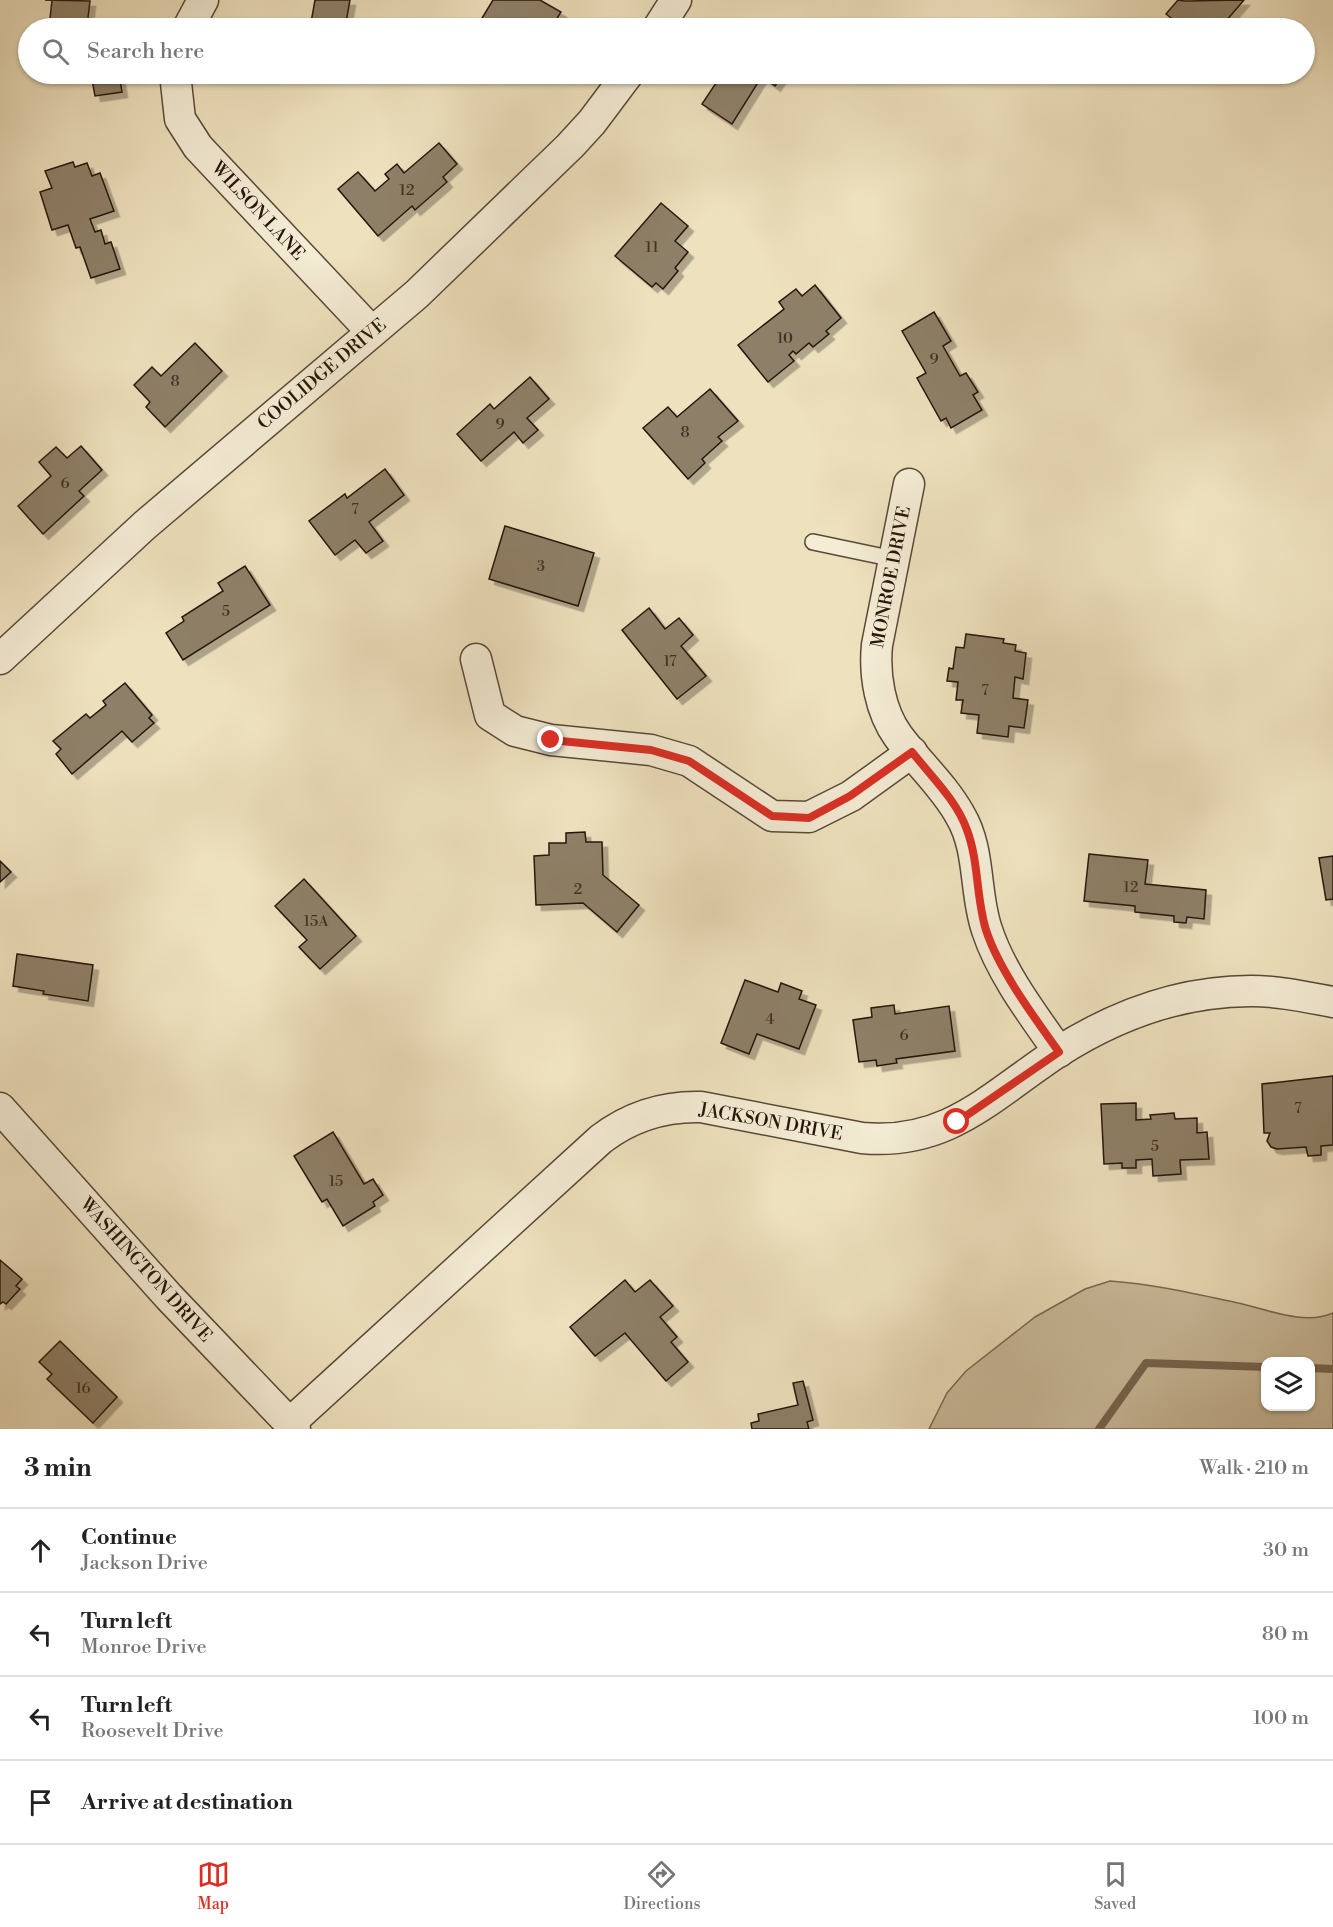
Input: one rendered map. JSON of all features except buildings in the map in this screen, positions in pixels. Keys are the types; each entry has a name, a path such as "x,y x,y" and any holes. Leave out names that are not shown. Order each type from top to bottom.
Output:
{"street":[{"path":"193,18 203,0"},
{"path":"664,18 676,0"},
{"name":"WILSON LANE","path":"176,84 180,119 198,147 372,332"},
{"name":"COOLIDGE DRIVE","path":"0,659 145,525 417,294 570,146 592,122 620,84"},
{"name":"MONROE DRIVE","path":"909,484 880,622 875,663 884,707 897,734 960,815 968,831 982,913 993,947 1028,1009 1059,1052"},
{"path":"476,659 490,715 515,731 551,740 651,750 689,761 772,816 809,818 850,796 912,752"},
{"name":"JACKSON DRIVE","path":"292,1426 601,1139 623,1124 661,1110 701,1107 862,1138 878,1140 911,1137 927,1134 957,1122 1059,1052 1131,1014 1164,1002 1192,996 1252,991 1290,994 1333,1002"},
{"name":"WASHINGTON DRIVE","path":"0,1108 169,1297 292,1426"}],"lane":[{"path":"813,543 894,559"}],"shaded area":[{"path":"1110,1281 1190,1293 1298,1317 1322,1317 1333,1313 1333,1429 929,1429 947,1393 966,1371 1035,1317 1085,1289"}],"waterway":[{"path":"1099,1429 1146,1363 1261,1367"},
{"path":"1315,1368 1333,1369"}],"route":[{"path":"551,740 651,750 689,761 772,816 809,818 850,796 912,752 960,815 968,831 978,876 982,913 993,947 1028,1009 1059,1052 957,1122"}]}
